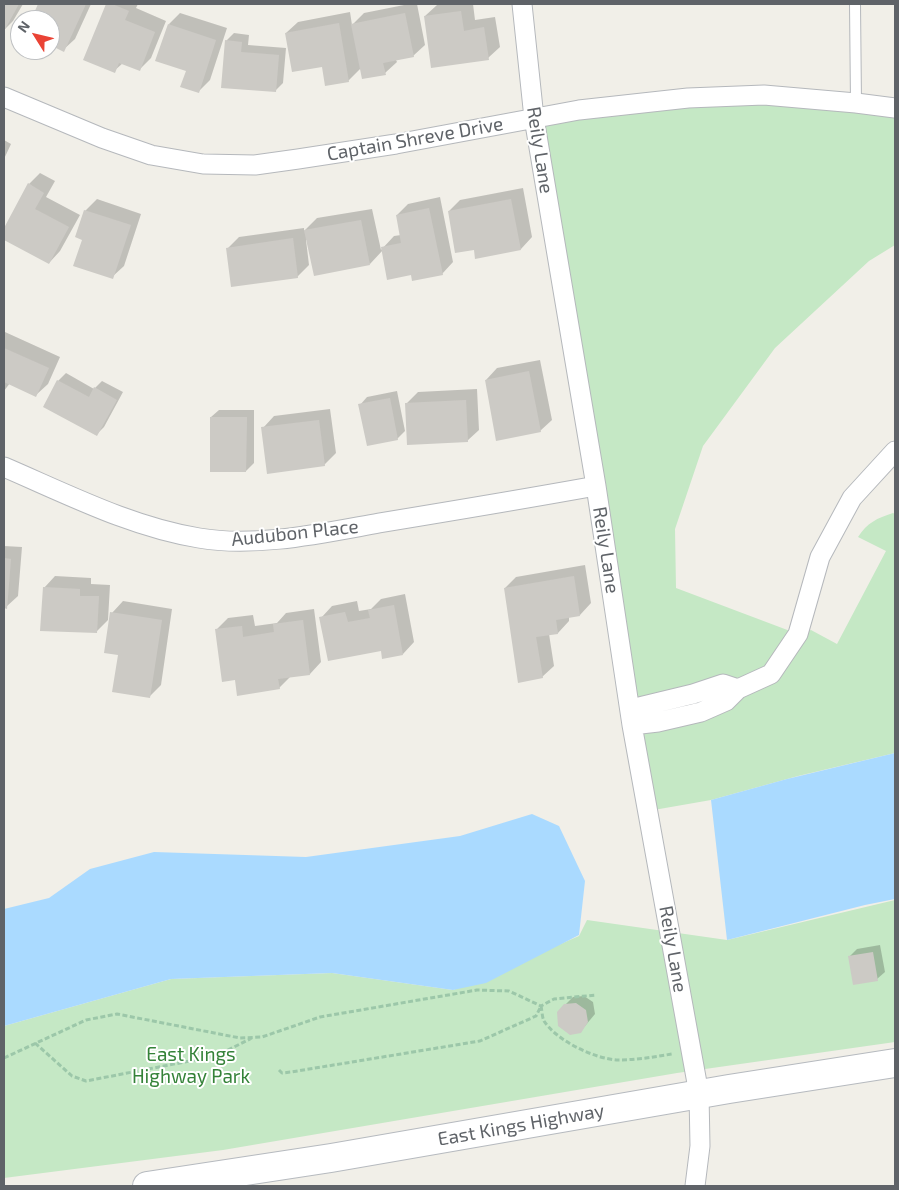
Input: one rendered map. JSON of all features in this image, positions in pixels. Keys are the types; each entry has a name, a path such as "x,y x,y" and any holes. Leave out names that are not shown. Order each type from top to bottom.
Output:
{"main road":[{"name":"East Kings Highway","path":"147,1186 217,1181 341,1157 699,1094 895,1063"}],"street":[{"name":"Reily Lane","path":"522,4 534,118 596,486 632,717 699,1094 700,1146 695,1186"},
{"name":"Captain Shreve Drive","path":"4,97 102,138 152,155 203,164 255,165 396,144 579,110 688,98 764,95 895,108"},
{"path":"632,717 658,722 701,712 726,701 738,688 772,674 798,634 820,557 852,498 895,452"},
{"name":"Audubon Place","path":"4,468 148,527 226,542 252,542 322,533 596,486"}],"lane":[{"path":"855,4 856,103"}],"path":[{"path":"4,1058 86,1020 117,1014 240,1038 262,1037 320,1017 478,990 509,991 541,1006"},
{"path":"279,1070 282,1073 291,1072 480,1041 536,1016 541,1006 554,999 596,996"},
{"path":"541,1006 544,1020 561,1037 589,1054 616,1060 650,1058 672,1054"},
{"path":"35,1043 72,1076 86,1081 216,1056 252,1037"}],"green space":[{"path":"764,95 895,110 895,245 869,261 775,348 703,446 675,529 676,588 798,634 811,630 837,644 886,551 858,537 865,528 877,519 895,514 895,753 798,776 711,800 648,811 632,725 658,722 738,689 631,709 534,118"},
{"name":"East Kings Highway Park","path":"895,900 895,1042 677,1073 223,1150 4,1178 4,1026 171,979 332,973 453,990 579,936 587,920 727,940"}],"water":[{"path":"895,753 895,899 727,940 711,800 787,779"},
{"path":"532,814 559,826 585,881 579,935 486,983 453,990 332,973 171,979 4,1026 4,909 49,898 90,869 154,852 306,857 460,836"}],"building":[{"path":"4,4 19,4 16,10 10,10 10,20 4,31"},
{"path":"38,4 86,4 64,52 60,50 60,10 35,10"},
{"path":"106,4 112,4 129,11 125,20 155,32 140,71 119,63 115,73 83,60"},
{"path":"461,11 464,31 484,27 489,60 431,68 424,16"},
{"path":"405,13 414,57 383,63 386,75 362,79 351,24"},
{"path":"339,23 349,82 325,86 322,67 292,72 285,33"},
{"path":"168,24 216,40 199,93 180,87 186,71 155,61"},
{"path":"225,40 242,42 241,52 279,55 276,92 221,88"},
{"path":"28,183 44,193 35,209 69,227 49,264 4,240 4,228"},
{"path":"511,199 521,250 475,259 474,250 455,253 448,211"},
{"path":"429,208 443,275 412,281 411,275 387,280 381,247 401,243 396,215"},
{"path":"84,210 131,225 113,279 73,266 82,240 75,237"},
{"path":"361,220 370,265 314,276 304,230"},
{"path":"293,238 298,278 231,287 226,248"},
{"path":"4,348 49,368 36,397 4,382"},
{"path":"529,371 541,432 496,441 485,380"},
{"path":"57,380 89,397 94,387 117,400 97,436 43,407"},
{"path":"390,398 398,440 367,446 358,404"},
{"path":"466,400 468,442 407,445 405,403"},
{"path":"210,417 247,417 246,472 210,472"},
{"path":"319,420 325,466 267,474 261,427"},
{"path":"4,558 11,559 7,609 4,608"},
{"path":"574,576 580,616 556,620 558,634 536,637 543,678 518,683 504,588"},
{"path":"43,587 80,589 80,596 99,596 97,633 40,631"},
{"path":"394,605 403,655 382,659 381,651 328,661 319,617 345,612 348,622 370,618 368,610"},
{"path":"110,612 162,620 150,698 112,692 118,655 104,653"},
{"path":"303,620 310,675 278,679 280,689 237,696 235,680 222,682 215,629 242,626 243,637 274,632 273,624"},
{"path":"873,952 878,981 853,985 848,956"},
{"path":"576,1003 586,1010 588,1022 581,1033 570,1035 558,1026 557,1012 564,1004"}]}
